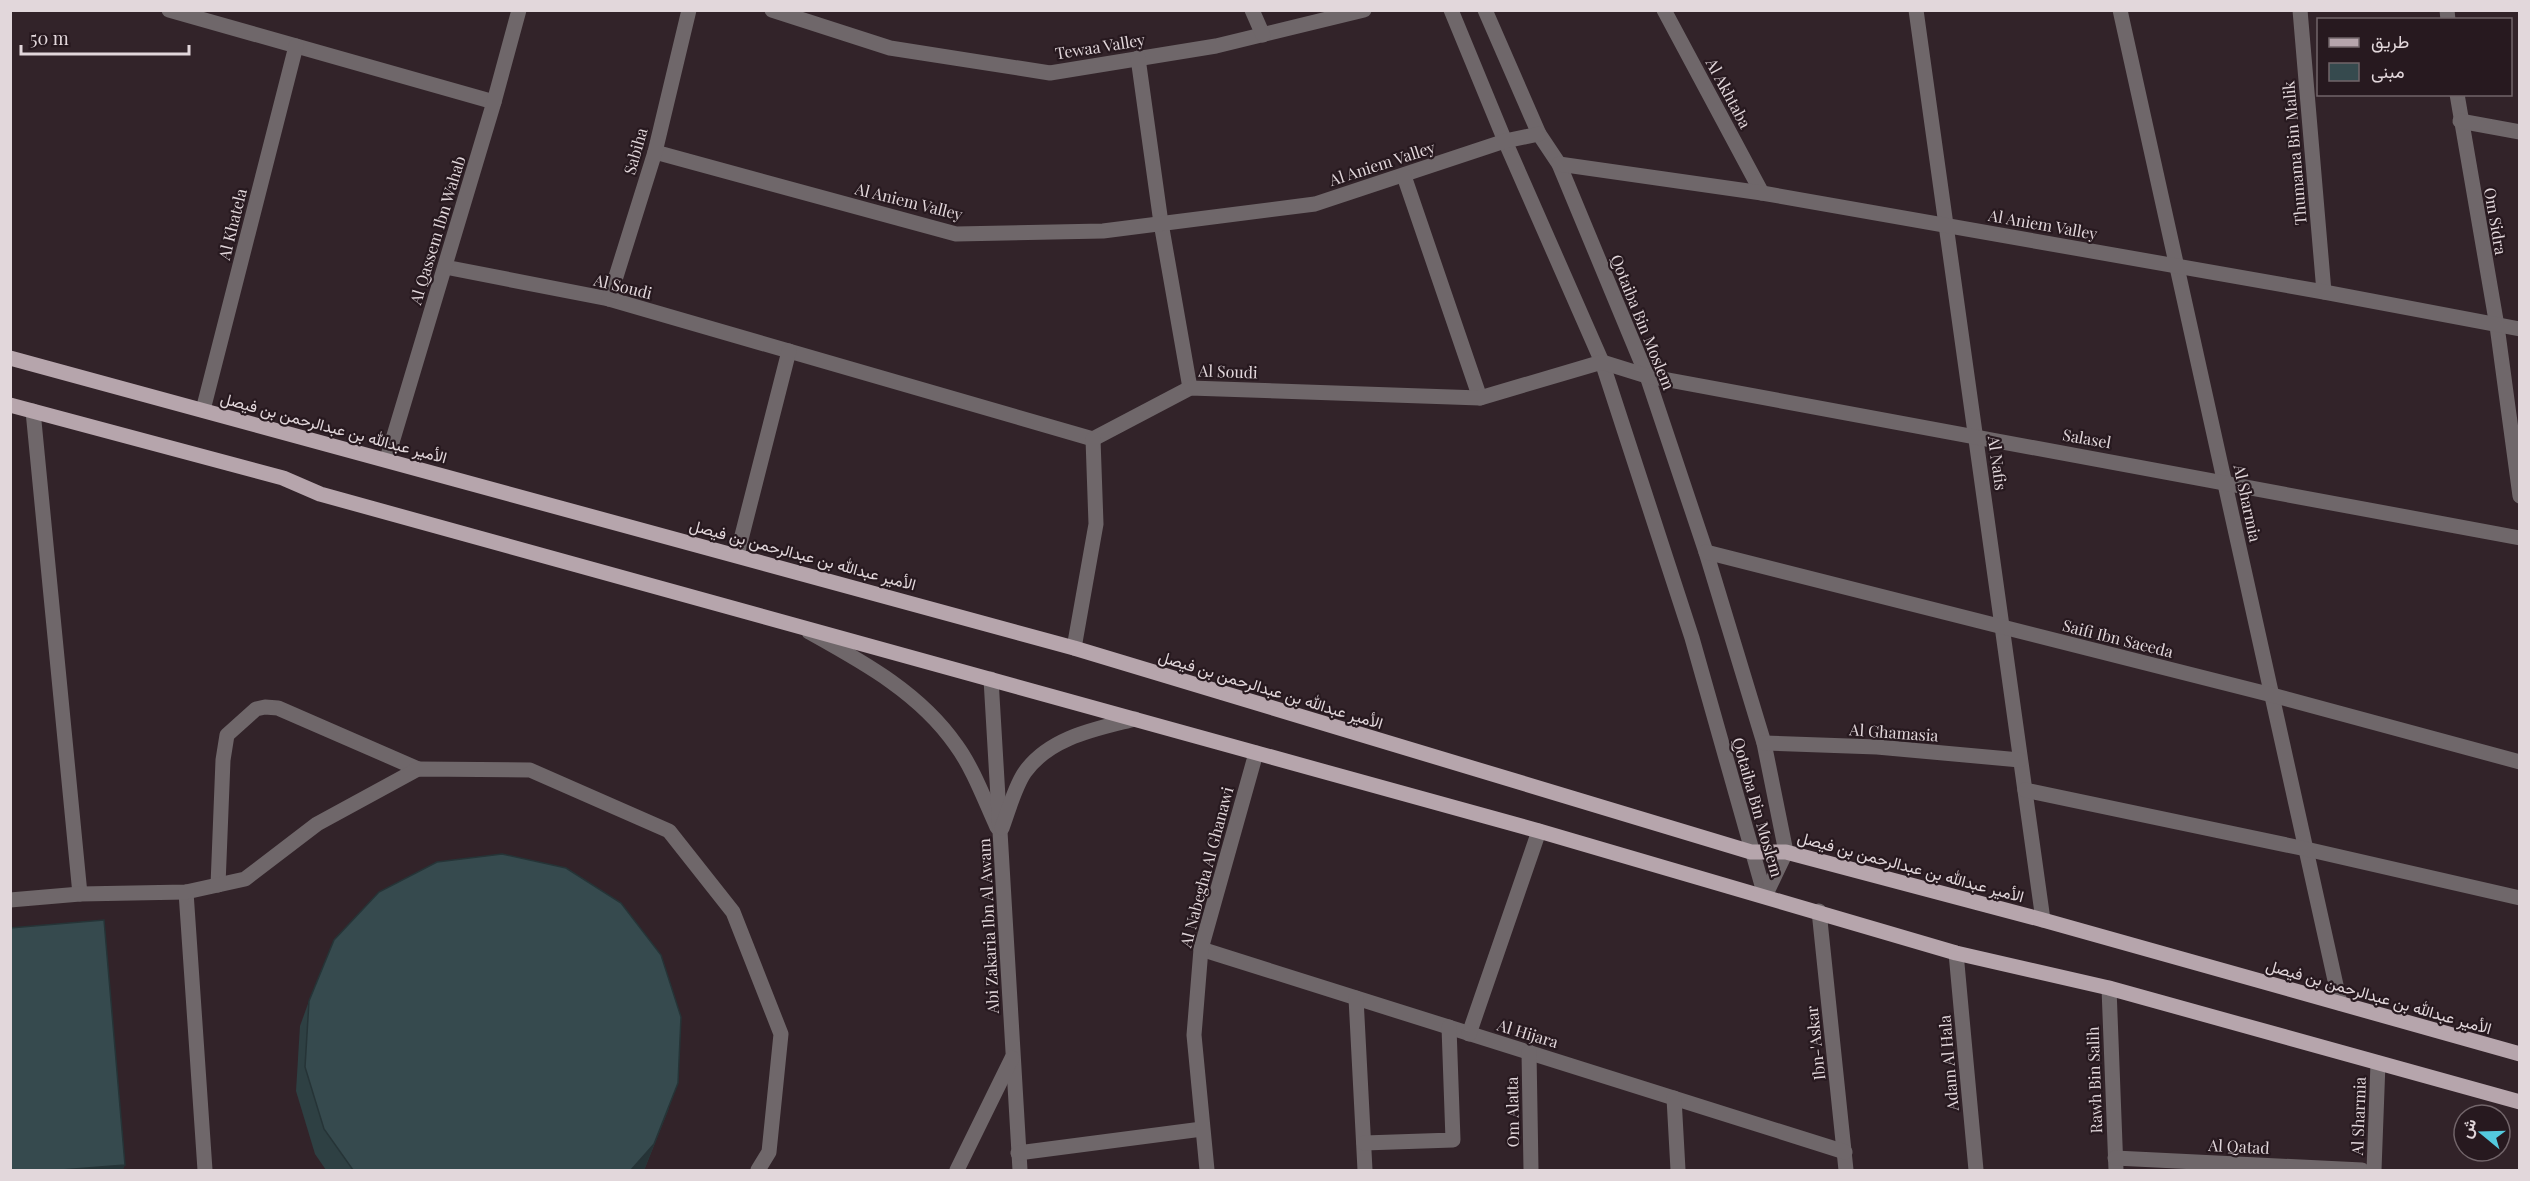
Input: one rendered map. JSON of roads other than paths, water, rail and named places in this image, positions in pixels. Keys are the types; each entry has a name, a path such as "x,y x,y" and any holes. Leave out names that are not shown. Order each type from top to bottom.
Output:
{"main road":[{"name":"الأمير عبدالله بن عبدالرحمن بن فيصل","path":"10,358 1074,648 1751,852 1786,852 2043,920 2520,1054"},
{"path":"10,405 283,478 320,494 1539,831 1819,911 1956,953 2109,988 2520,1102"}],"street":[{"path":"169,10 213,16 296,46 494,102"},
{"name":"Al Qassem Ibn Wahab","path":"387,459 494,102 519,10"},
{"name":"Sabiha","path":"609,299 655,152 689,10"},
{"name":"Tewaa Valley","path":"772,10 890,48 1050,73 1216,45 1364,10"},
{"path":"1252,10 1263,35"},
{"name":"Qotaiba Bin Moslem","path":"1451,10 1505,141 1602,362 1692,638 1765,896"},
{"name":"Qotaiba Bin Moslem","path":"1485,10 1539,134 1559,164 1647,376 1706,552 1764,743 1786,852 1765,896"},
{"name":"Al Akhtaba","path":"1664,10 1762,193"},
{"name":"Al Nafis","path":"1917,10 2043,920"},
{"name":"Al Sharmia","path":"2120,10 2340,1003"},
{"name":"Thumama Bin Malik","path":"2300,10 2324,292"},
{"name":"Al Khatela","path":"203,410 296,46"},
{"path":"1138,58 1161,223 1190,388"},
{"name":"Om Sidra","path":"2457,96 2497,326 2520,496"},
{"path":"2460,121 2520,132"},
{"name":"Al Aniem Valley","path":"655,152 956,234 1103,231 1315,204 1505,141 1539,134"},
{"name":"Al Aniem Valley","path":"1559,164 1762,193 2324,292 2520,329"},
{"path":"1404,176 1480,398"},
{"name":"Al Soudi","path":"445,267 609,299 1093,439 1190,388 1480,398 1602,362"},
{"path":"737,555 789,351"},
{"path":"1602,362 1647,376"},
{"name":"Salasel","path":"1647,376 2520,537"},
{"path":"33,411 80,894"},
{"path":"1074,648 1096,524 1093,439"},
{"name":"Saifi Ibn Saeeda","path":"1706,552 2272,695 2520,762"},
{"path":"796,625 870,666 924,708 957,746 1000,832"},
{"name":"Abi Zakaria Ibn Al Awam","path":"992,680 1020,1170"},
{"path":"218,885 227,735 256,709 266,706 278,708 417,769 530,770 669,831 733,912 781,1034 769,1152 758,1170"},
{"path":"1000,832 1024,773 1047,750 1084,732 1135,719"},
{"name":"Al Ghamasia","path":"1764,743 1877,747 2020,760"},
{"name":"Al Nabegha Al Ghanawi","path":"1207,1170 1194,1035 1201,949 1256,753"},
{"path":"10,900 80,894 186,892 245,879 317,824 417,769"},
{"path":"2025,790 2306,849 2520,898"},
{"path":"1469,1034 1539,831"},
{"path":"186,892 205,1170"},
{"name":"Ibn-'Askar","path":"1819,911 1846,1170"},
{"name":"Al Hijara","path":"1201,949 1845,1152"},
{"name":"Adam Al Hala","path":"1956,953 1976,1170"},
{"name":"Rawh Bin Salih","path":"2109,988 2115,1164"},
{"path":"1356,998 1365,1170"},
{"path":"1364,1143 1452,1140 1449,1027"},
{"name":"Om Alatta","path":"1528,1052 1531,1170"},
{"path":"957,1170 1013,1056"},
{"name":"Al Sharmia","path":"2374,1170 2378,1063"},
{"path":"1674,1098 1678,1170"},
{"path":"1018,1153 1202,1129"},
{"name":"Al Qatad","path":"2115,1164 2362,1170"}]}
